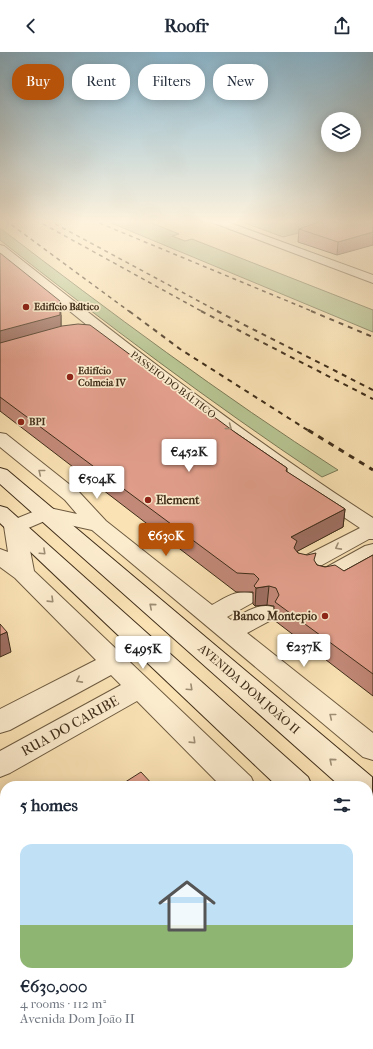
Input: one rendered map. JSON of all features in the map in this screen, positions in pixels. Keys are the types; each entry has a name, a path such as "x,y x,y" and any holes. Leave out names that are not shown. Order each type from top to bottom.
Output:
{"street":[{"name":"PASSEIO DO BÁLTICO","path":"20,267 80,324 106,334 254,446 373,527"},
{"path":"339,267 373,279"},
{"name":"AVENIDA DOM JOÃO II","path":"0,438 72,496 99,526 373,749"},
{"name":"AVENIDA DOM JOÃO II","path":"0,474 356,781"},
{"path":"7,519 45,513"},
{"name":"AVENIDA DOM JOÃO II","path":"45,513 99,526"},
{"path":"7,519 23,573"},
{"path":"7,519 292,781"},
{"path":"305,565 365,533 373,533"},
{"path":"324,578 373,551"},
{"path":"0,556 23,573 235,781"},
{"path":"220,624 244,598"},
{"path":"220,624 264,613"},
{"path":"0,722 113,662"},
{"name":"RUA DO CARIBE","path":"0,765 140,687"}],"green space":[{"path":"34,267 51,267 209,383 294,442 338,470 322,477 199,391"},
{"path":"216,267 262,267 373,310 373,332"}],"building":[{"name":"Edifício Báltico","path":"0,267 17,267 60,301 60,315 0,331"},
{"path":"78,324 90,325 236,433 287,468 286,471 345,509 291,537 297,541 294,548 298,553 307,555 316,553 314,560 317,565 325,567 335,565 344,571 373,555 373,674 275,602 279,595 276,588 269,586 256,588 254,586 259,579 254,574 237,573 0,397 0,343 62,326"},
{"path":"0,624 7,632 0,635"},
{"path":"141,772 149,781 127,781"}],"railway":[{"path":"68,267 130,312"},
{"path":"120,267 203,312"},
{"path":"134,267 219,312"},
{"path":"204,267 314,312"},
{"path":"129,311 180,349 309,431"},
{"path":"201,311 373,399"},
{"path":"217,311 373,390"},
{"path":"311,311 373,337"},
{"path":"308,430 373,470"}],"place":[{"name":"Edifício Báltico","path":"26,307"},
{"name":"Edifício Colmeia IV","path":"70,377"},
{"name":"BPI","path":"21,422"},
{"name":"Element","path":"148,500"},
{"name":"Banco Montepio","path":"325,616"}]}
